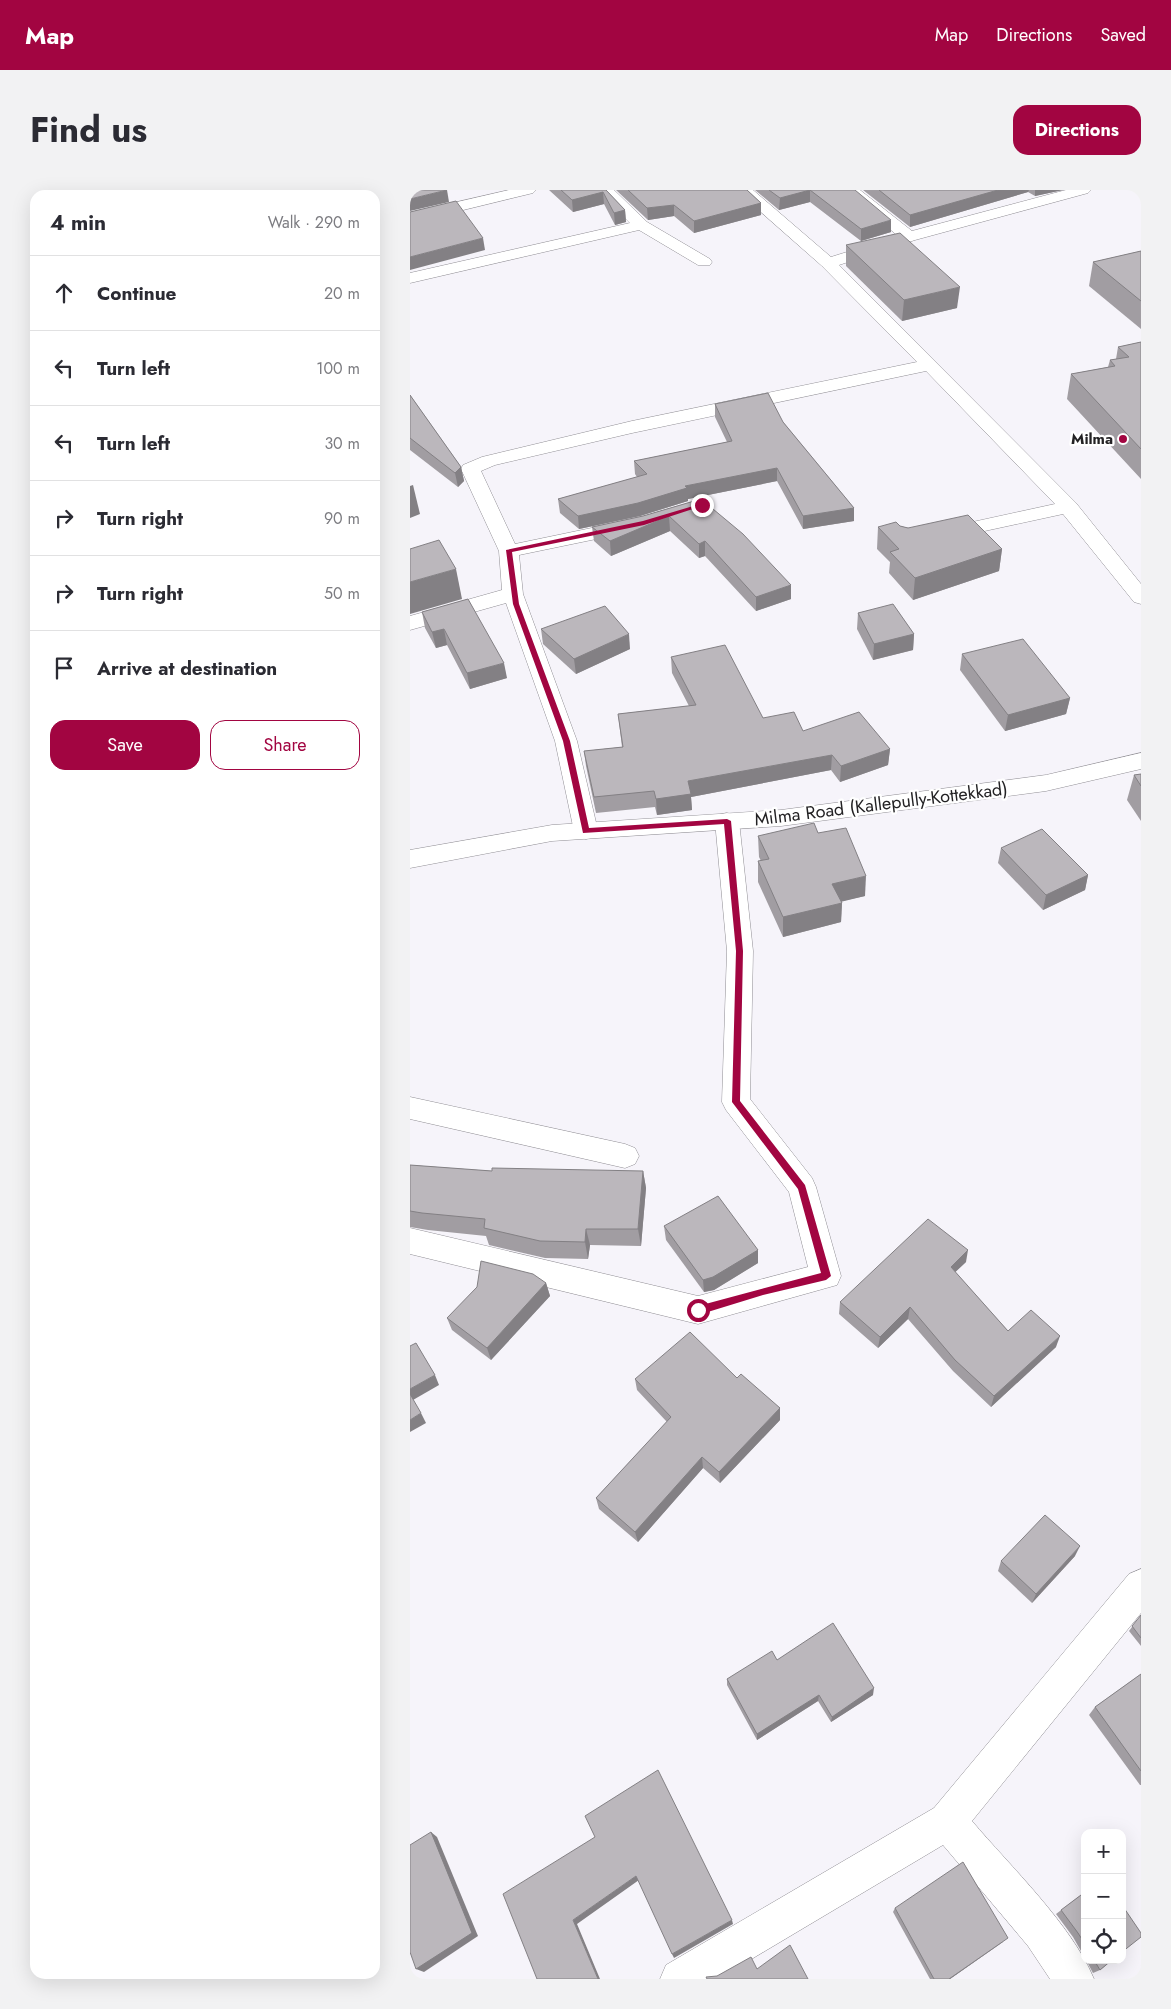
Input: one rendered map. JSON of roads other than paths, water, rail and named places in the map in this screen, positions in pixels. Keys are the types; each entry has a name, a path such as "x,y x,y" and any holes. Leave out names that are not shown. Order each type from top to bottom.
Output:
{"street":[{"path":"410,218 528,190"},
{"path":"605,190 641,225 704,262"},
{"path":"744,190 828,263 1054,490 1141,598"},
{"path":"851,190 909,237"},
{"path":"828,263 909,237 1083,190"},
{"path":"410,278 641,225"},
{"path":"586,831 566,741 514,594 509,550 470,469 489,461 632,427 930,365"},
{"path":"926,538 1069,507"},
{"path":"509,550 644,523"},
{"path":"410,623 514,594"},
{"name":"Milma Road (Kallepully-Kottekkad)","path":"410,858 552,833 781,818 1046,783 1141,761"},
{"path":"410,1241 698,1310 763,1291 826,1276 802,1187 736,1102 740,951 727,821"},
{"path":"410,1108 625,1156"},
{"path":"680,1979 947,1821 1141,1586"},
{"path":"947,1821 1042,1932 1074,1979"}],"place":[{"name":"Milma","path":"1123,439"}]}
